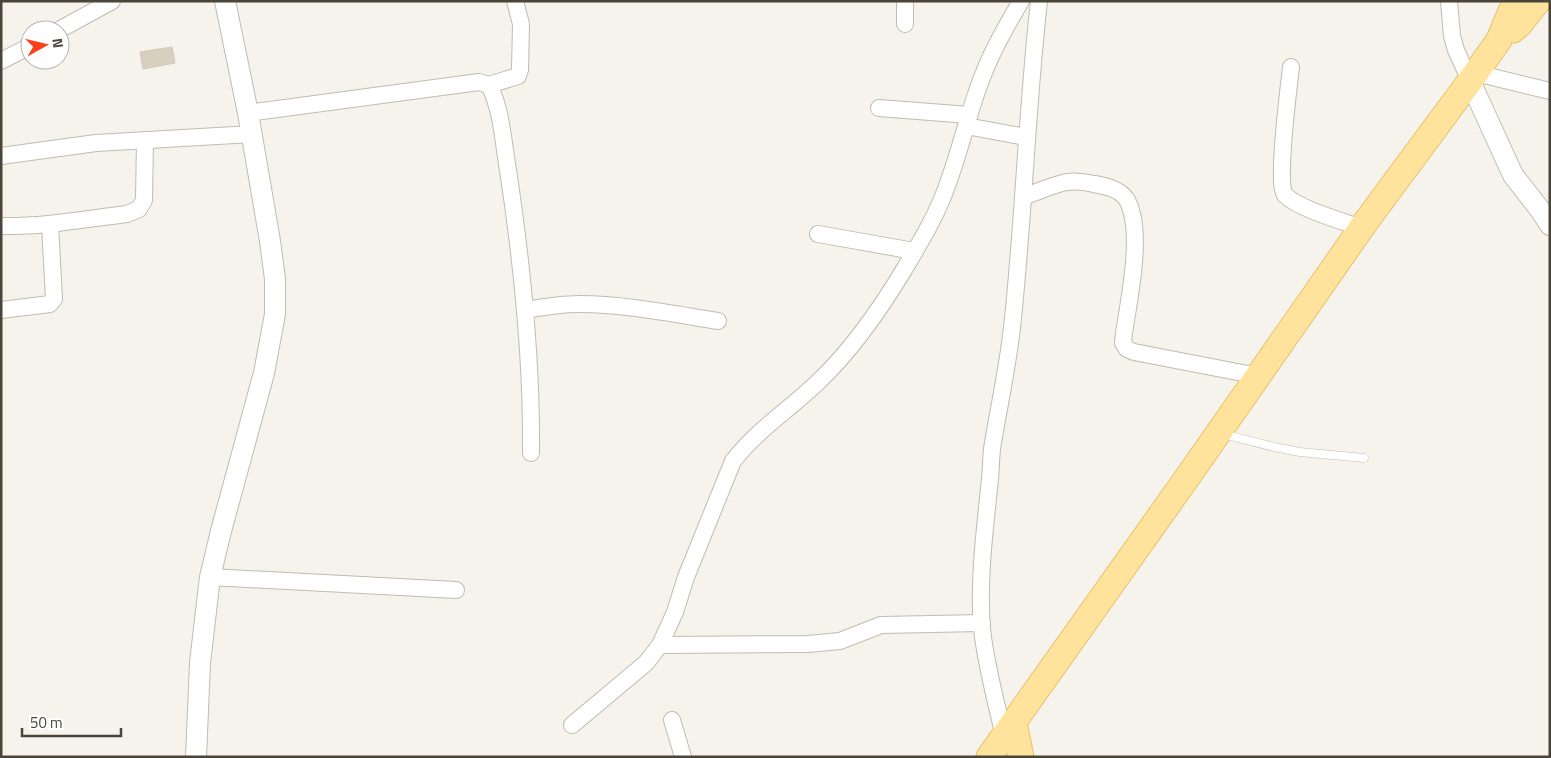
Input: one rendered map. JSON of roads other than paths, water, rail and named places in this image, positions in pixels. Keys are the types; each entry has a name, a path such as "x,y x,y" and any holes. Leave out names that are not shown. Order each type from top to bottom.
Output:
{"main road":[{"path":"989,757 1362,228 1499,40 1511,11 1518,1"},
{"path":"1499,40 1520,24 1538,1"},
{"path":"1009,730 1021,757"}],"street":[{"path":"70,24 112,1"},
{"path":"196,757 200,663 210,577 264,373 275,314 275,279 270,241 252,134 225,1"},
{"path":"248,113 480,82 489,85 518,76 520,70 521,24 515,1"},
{"path":"905,1 905,24"},
{"path":"572,725 646,663 660,645 675,612 686,577 733,461 744,446 759,431 804,395 841,358 874,316 939,206 948,184 983,74 1021,1"},
{"path":"1009,730 991,681 982,623 981,596 984,529 992,451 1012,325 1020,244 1026,137 1038,1"},
{"path":"1449,1 1452,36 1456,50 1473,77 1513,175 1550,225"},
{"path":"1,61 20,51"},
{"path":"1291,66 1281,171 1282,191 1285,196 1307,207 1362,228"},
{"path":"1473,77 1550,90"},
{"path":"489,85 498,107 513,202 525,310 531,395 531,453"},
{"path":"879,108 967,120 1026,137"},
{"path":"1,156 78,144 252,134"},
{"path":"1,226 50,224 127,214 139,208 144,200 145,140"},
{"path":"1023,196 1065,183 1077,182 1106,186 1117,190 1126,200 1130,212 1135,251 1123,343 1126,349 1258,376"},
{"path":"1,310 50,304 54,298 50,224"},
{"path":"818,234 914,251"},
{"path":"525,310 579,304 601,305 679,314 718,321"},
{"path":"210,577 456,590"},
{"path":"660,645 808,644 840,641 881,625 982,623"},
{"path":"672,720 683,757"}],"lane":[{"path":"1219,433 1300,452 1364,458"}]}
